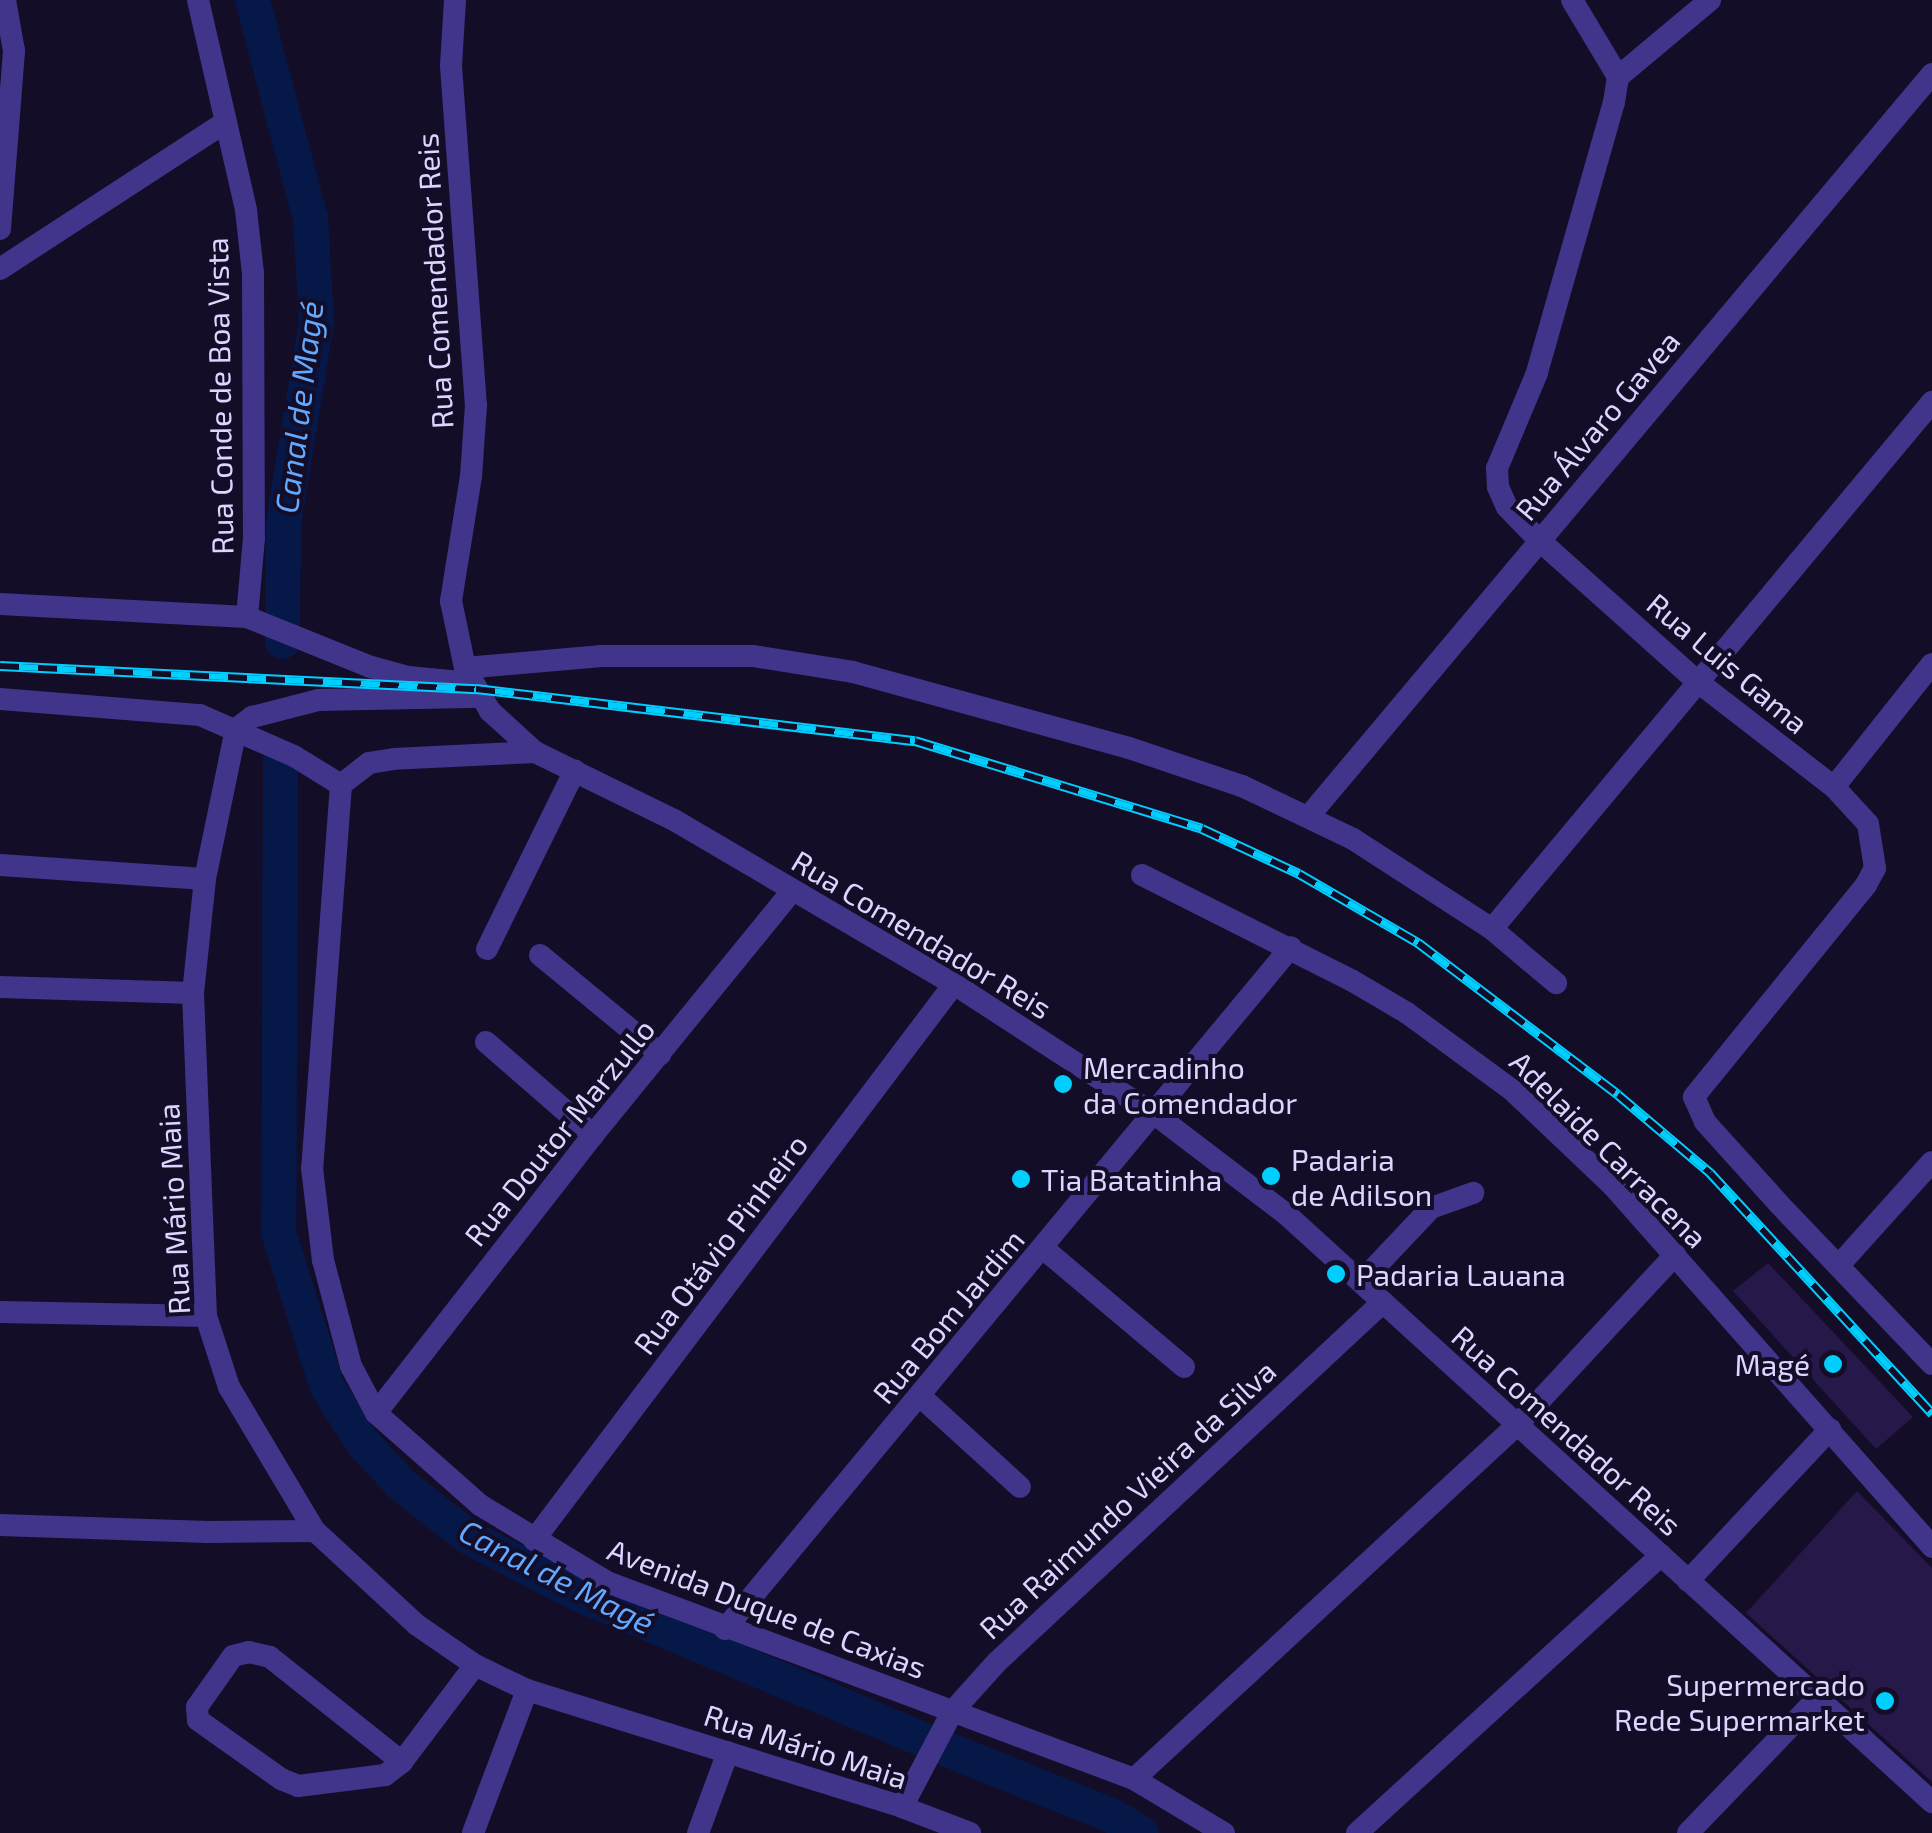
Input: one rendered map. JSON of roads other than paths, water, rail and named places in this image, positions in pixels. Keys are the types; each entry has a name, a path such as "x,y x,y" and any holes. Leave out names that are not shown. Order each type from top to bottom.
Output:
{"street":[{"path":"0,228 14,51 5,0"},
{"name":"Rua Conde de Boa Vista","path":"198,0 246,210 253,273 254,538 247,617"},
{"name":"Rua Comendador Reis","path":"456,0 451,66 476,405 471,476 451,601 472,682 507,730 535,752 674,820 954,984 1156,1115 1286,1214 1932,1802"},
{"path":"1572,0 1618,76 1710,0"},
{"name":"Rua Álvaro Gavea","path":"1309,816 1932,74"},
{"name":"Rua Luis Gama","path":"1618,76 1537,374 1497,468 1498,486 1507,508 1538,540 1698,682 1834,787 1868,824 1875,868 1866,886 1694,1096 1705,1122 1932,1364"},
{"path":"0,269 224,123"},
{"path":"1492,929 1932,402"},
{"path":"0,604 247,617 408,678 472,682"},
{"path":"236,729 252,716 318,700 472,682 535,659 674,654 753,656 852,672 1192,767 1309,816 1412,874 1492,929 1556,983"},
{"path":"1834,787 1932,664"},
{"path":"0,700 200,715 309,764 340,785 369,764 394,759 535,752"},
{"name":"Rua Mário Maia","path":"236,729 205,879 193,994 206,1316 229,1387 315,1530 417,1624 474,1666 527,1690 902,1807 970,1833"},
{"path":"487,949 574,770"},
{"name":"Avenida Duque de Caxias","path":"340,785 312,1168 323,1260 352,1366 376,1413 480,1505 607,1582 1134,1779 1206,1818 1224,1833"},
{"path":"0,864 205,879"},
{"name":"Adelaide Carracena","path":"1142,875 1291,946 1408,1013 1512,1090 1613,1186 1932,1547"},
{"name":"Rua Doutor Marzullo","path":"376,1413 593,1135 792,891"},
{"name":"Rua Bom Jardim","path":"725,1629 1156,1115 1291,946"},
{"path":"540,955 660,1054"},
{"name":"Rua Otávio Pinheiro","path":"534,1540 954,984"},
{"path":"0,987 193,994"},
{"path":"486,1042 593,1135"},
{"path":"1840,1264 1932,1162"},
{"path":"1361,1282 1431,1208 1473,1193"},
{"path":"1044,1249 1184,1368"},
{"path":"1134,1779 1518,1424 1675,1254"},
{"name":"Rua Raimundo Vieira da Silva","path":"902,1807 952,1712 1039,1621 1383,1302"},
{"path":"0,1312 206,1316"},
{"path":"920,1396 1020,1486"},
{"path":"1688,1580 1830,1429"},
{"path":"0,1525 208,1532 315,1530"},
{"path":"1357,1833 1661,1556"},
{"path":"402,1762 270,1657 249,1652 233,1656 197,1707 198,1720 281,1779 298,1786 385,1775 402,1762 474,1666"},
{"path":"473,1833 527,1690"},
{"path":"1688,1833 1817,1699"},
{"path":"698,1833 728,1752"}],"waterway":[{"name":"Canal de Magé","path":"252,0 310,218 316,321 283,523 282,641"},
{"name":"Canal de Magé","path":"280,760 278,1232 327,1387 362,1442 401,1484 467,1536 579,1594 920,1738"},
{"name":"Canal de Magé","path":"942,1747 1111,1815 1141,1833"}],"railway":[{"path":"0,666 476,689 915,741 1202,829 1299,874 1418,943 1618,1095 1710,1173 1932,1414"}],"place":[{"name":"Mercadinho da Comendador","path":"1063,1084"},
{"name":"Padaria de Adilson","path":"1271,1176"},
{"name":"Tia Batatinha","path":"1021,1179"},
{"name":"Padaria Lauana","path":"1336,1274"},
{"name":"Magé","path":"1833,1364"},
{"name":"Supermercado Rede Supermarket","path":"1885,1701"}]}
